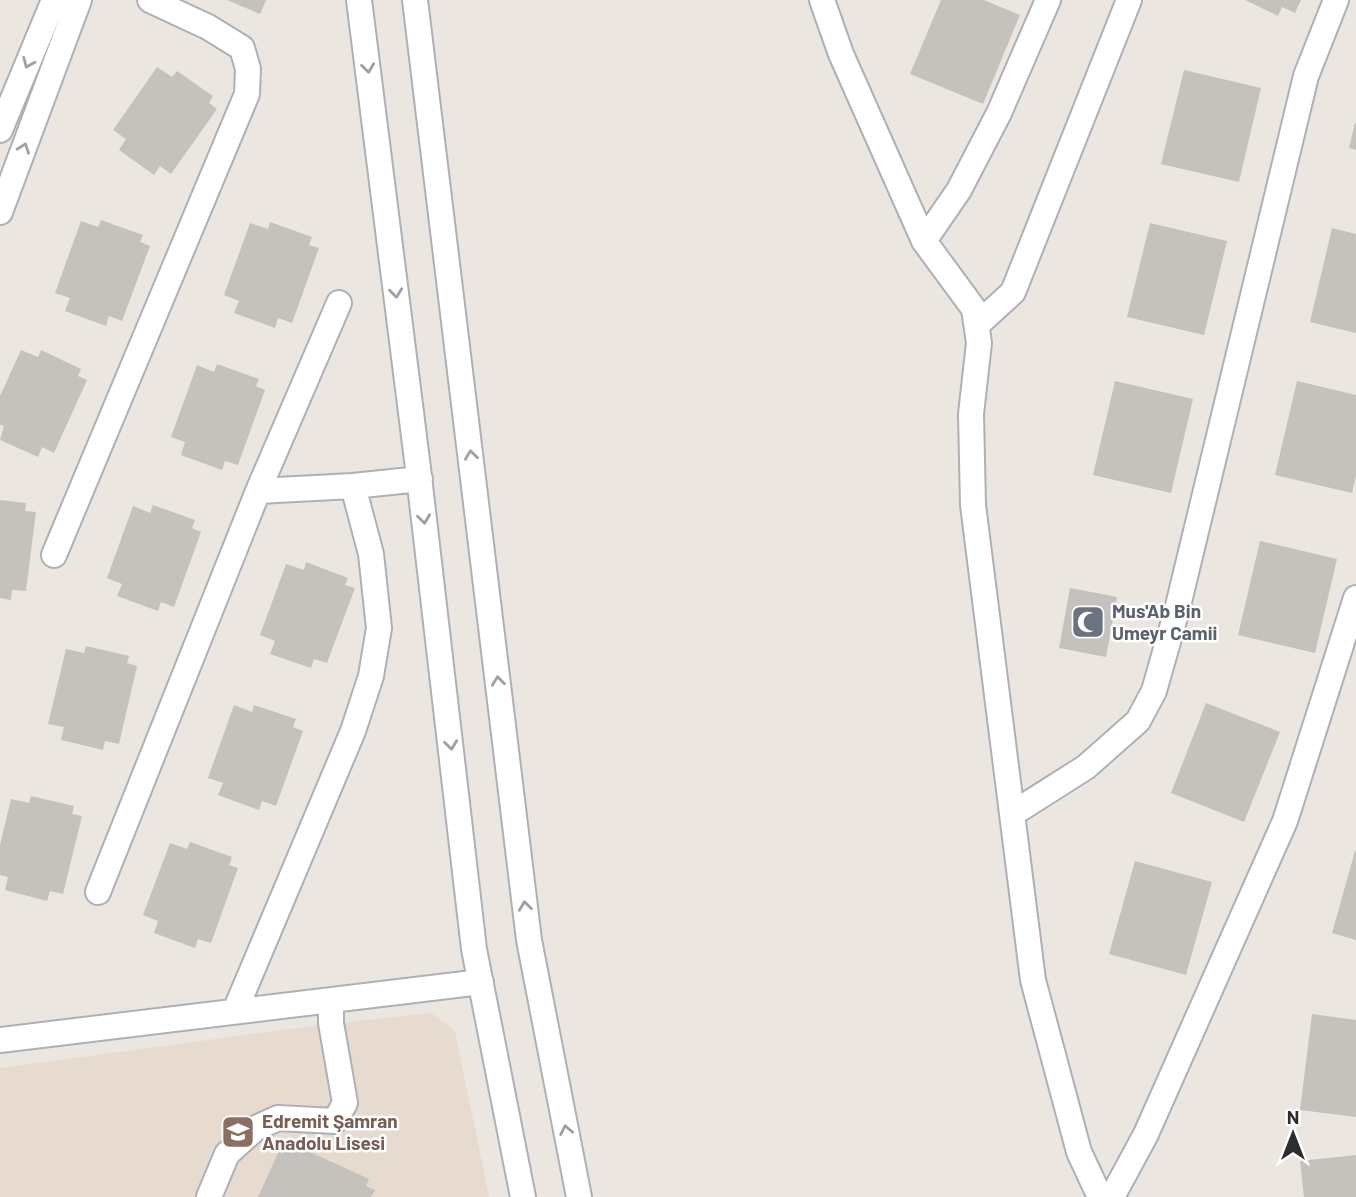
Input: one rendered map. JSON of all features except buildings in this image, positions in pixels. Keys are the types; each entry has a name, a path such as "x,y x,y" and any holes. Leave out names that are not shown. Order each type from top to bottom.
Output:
{"street":[{"path":"0,127 54,0"},
{"path":"0,212 79,0"},
{"path":"54,555 247,94 248,69 242,48 208,27 150,0"},
{"path":"359,0 420,479 474,949 523,1197"},
{"path":"415,0 529,940 579,1197"},
{"path":"923,240 959,190 999,113 1048,0"},
{"path":"977,325 1013,292 1129,0"},
{"path":"1012,814 1086,767 1138,721 1154,691 1180,596 1306,76 1336,0"},
{"path":"824,1 841,54 923,240 974,309 979,343 971,414 974,505 1034,980 1080,1152 1100,1197"},
{"path":"98,892 258,491 340,303"},
{"path":"258,491 420,479"},
{"path":"235,1011 353,732 371,676 379,628 371,554 353,486"},
{"path":"1112,1197 1146,1134 1285,821 1356,598"},
{"path":"0,1040 481,982"},
{"path":"208,1197 227,1154 256,1128 278,1118 335,1121 345,1103 331,1023 331,1000"}],"shaded area":[{"name":"Edremit Şamran Anadolu Lisesi","path":"431,1013 455,1031 489,1197 0,1197 0,1068 320,1025"}],"place":[{"name":"Mus'Ab Bin Umeyr Camii","path":"1088,622"},
{"name":"Edremit Şamran Anadolu Lisesi","path":"238,1132"}]}
